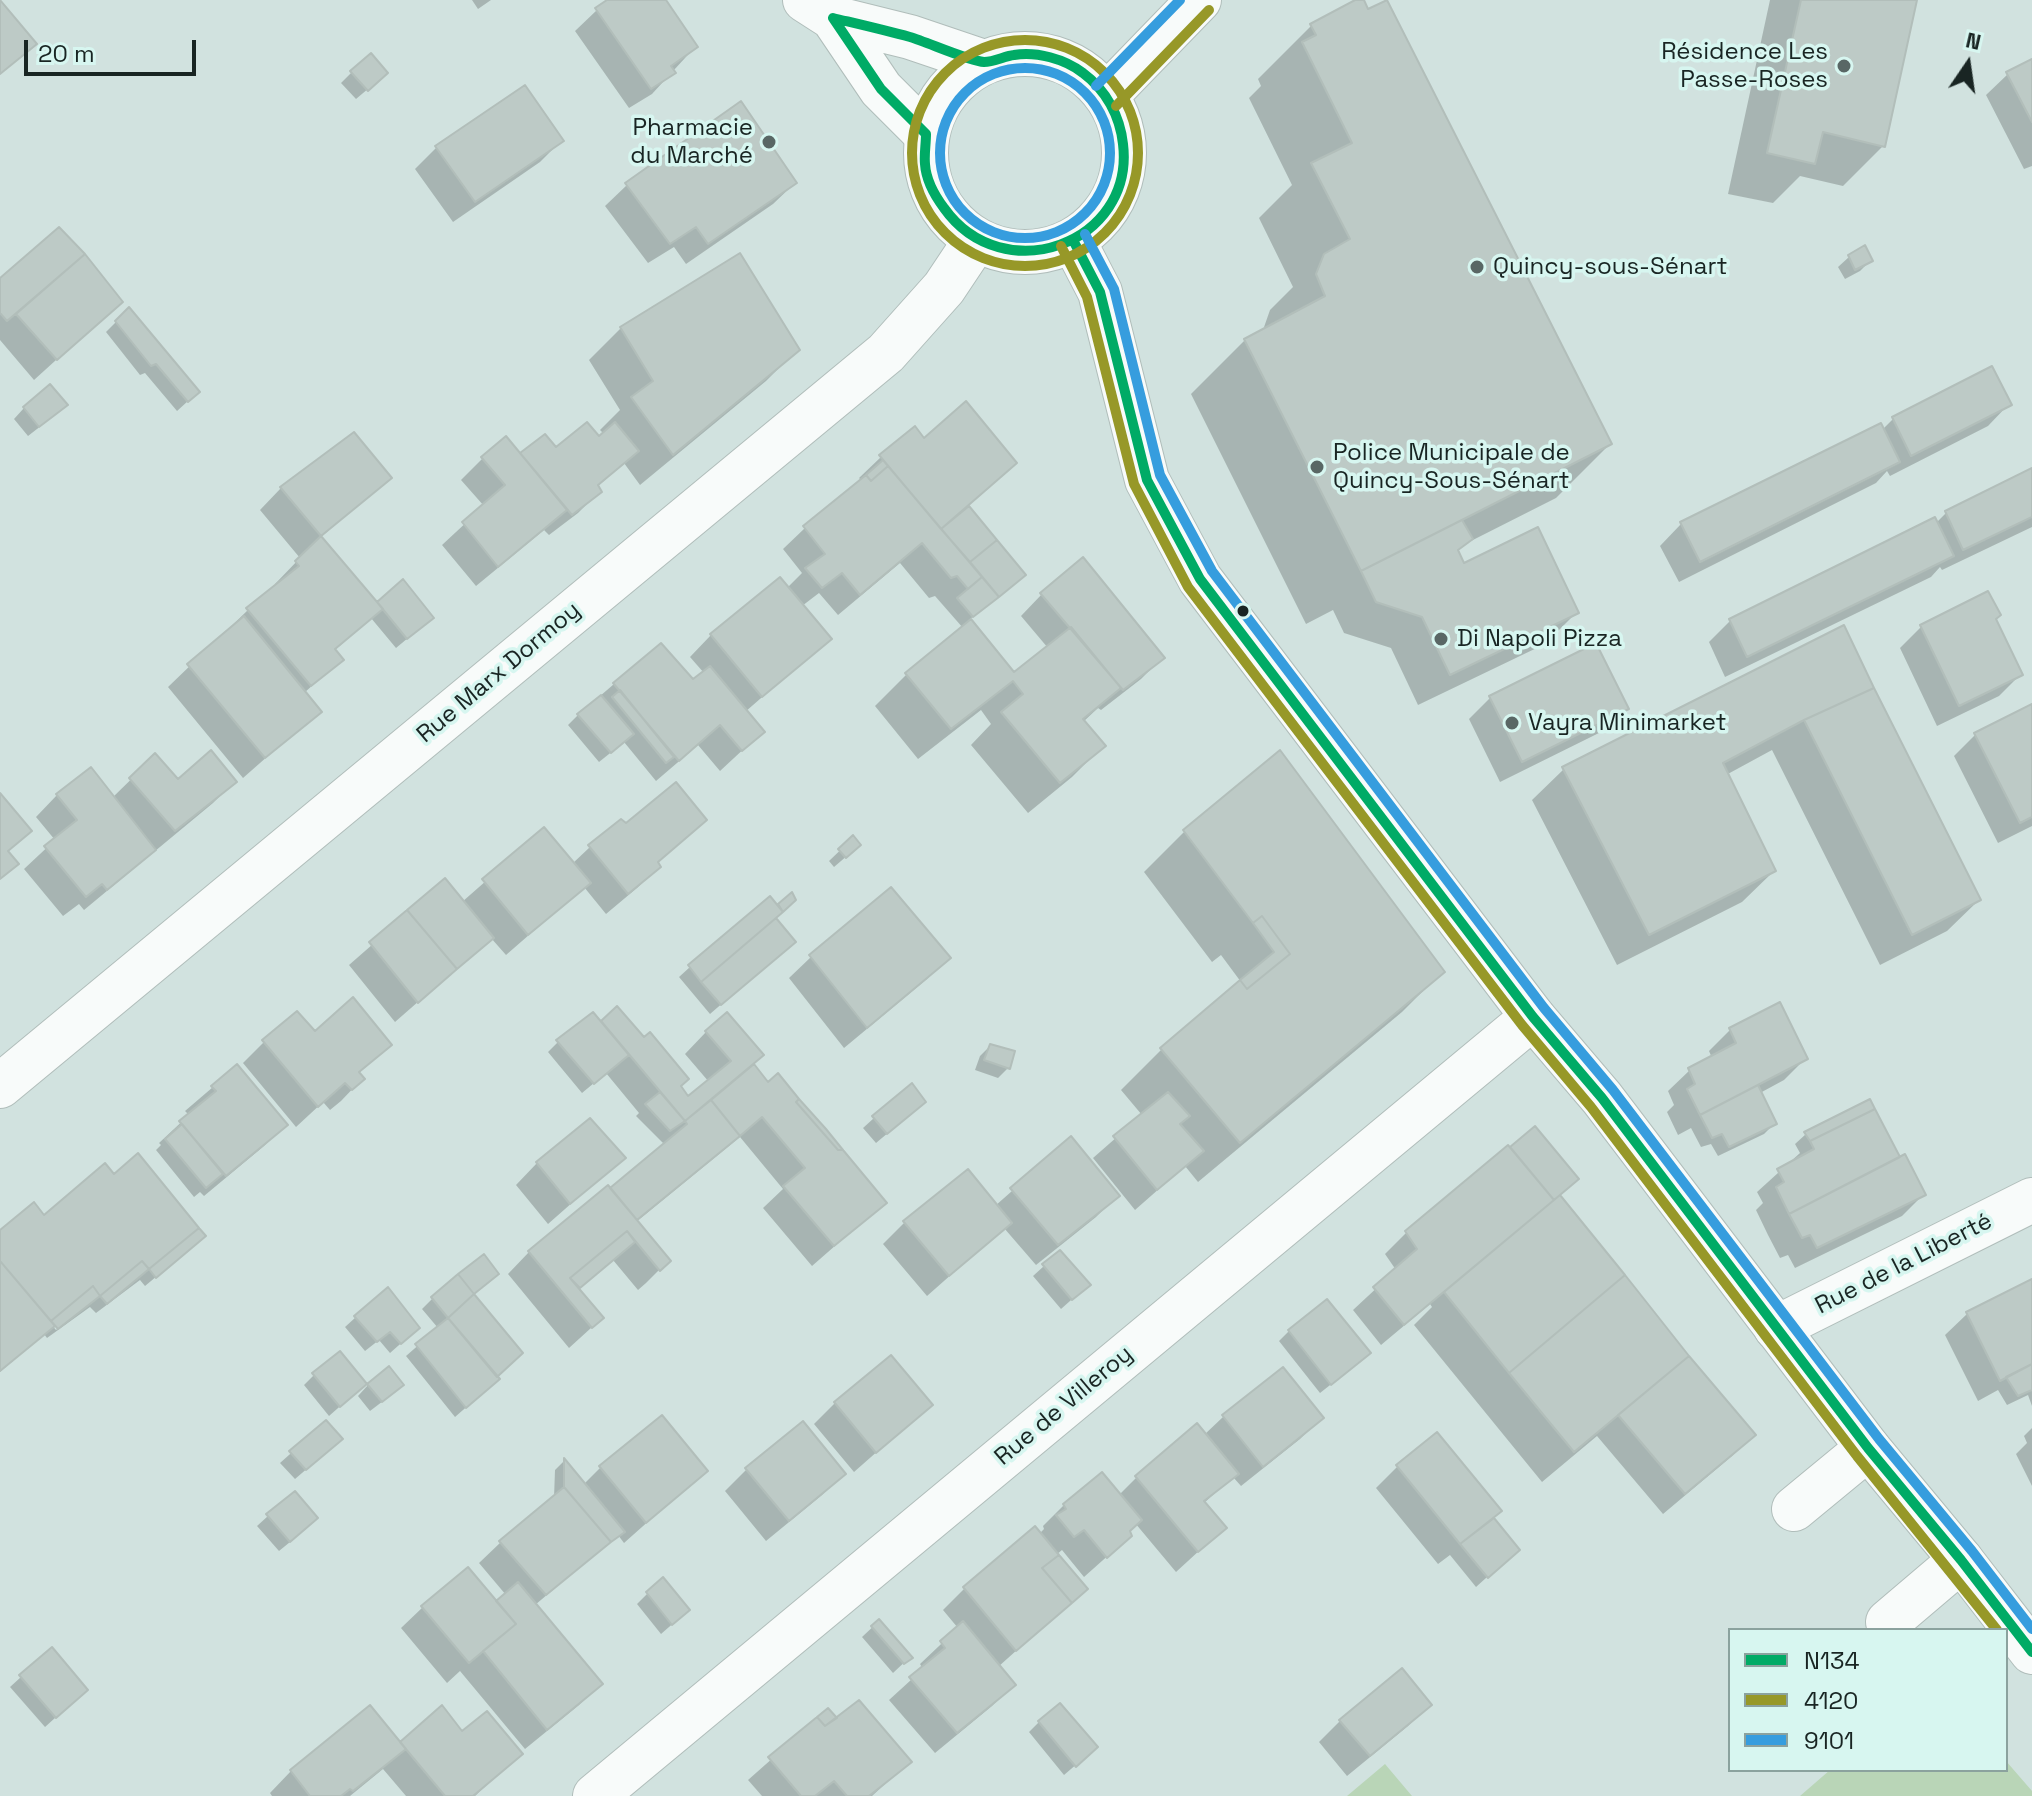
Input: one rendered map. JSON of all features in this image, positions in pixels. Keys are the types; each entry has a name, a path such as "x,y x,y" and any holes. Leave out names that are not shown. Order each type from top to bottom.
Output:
{"street":[{"path":"1106,96 1199,0"},
{"path":"819,9 984,62"},
{"path":"819,9 881,89 926,134"},
{"path":"1017,54 1052,57 1082,72 1106,96 1121,126 1125,159 1117,191 1099,219 1073,240 1042,251 1008,251 976,240 952,220 934,195 925,166 926,134 937,105 956,81 984,62 1017,54"},
{"name":"Rue Marx Dormoy","path":"0,1086 886,353 944,288 976,240"},
{"path":"1073,240 1100,292 1147,480 1200,579 1533,1017 1602,1098 1868,1448 2032,1652"},
{"name":"Rue de Villeroy","path":"595,1796 1533,1017"},
{"name":"Rue de la Liberté","path":"1776,1328 2032,1200"},
{"path":"1794,1509 1868,1448"},
{"path":"1888,1622 1961,1560"}],"green space":[{"path":"2008,1763 2032,1791 2032,1796 1800,1796 1828,1772 2008,1772"},
{"path":"1385,1764 1412,1796 1347,1796"}],"building":[{"path":"0,0 37,44 0,74"},
{"path":"607,0 666,0 698,47 671,66 676,73 651,89 595,8"},
{"path":"1355,0 1364,0 1368,9 1387,0 1612,444 1361,571 1244,339 1325,296 1316,274 1324,254 1350,239 1311,163 1352,143 1302,42 1316,35 1310,24"},
{"name":"Résidence Les Passe-Roses","path":"1801,0 1917,0 1885,147 1823,132 1815,164 1767,153"},
{"path":"371,53 388,73 368,91 350,71"},
{"path":"2032,59 2032,122 2006,72"},
{"path":"525,85 564,141 475,202 435,146"},
{"path":"741,101 797,183 708,244 696,227 670,244 625,183"},
{"path":"59,227 85,254 7,321 0,313 0,278"},
{"path":"1865,245 1873,261 1855,270 1848,255"},
{"path":"740,253 800,350 673,455 631,397 653,381 620,327"},
{"path":"85,254 123,302 57,360 16,314"},
{"path":"129,307 200,392 188,402 156,364 151,366 115,321"},
{"path":"1992,366 2012,405 1911,456 1892,417"},
{"path":"50,384 68,405 39,427 23,407"},
{"path":"966,401 1017,463 941,529 879,455 915,426 924,438"},
{"path":"587,422 599,436 615,422 639,451 598,485 602,492 572,515 520,453 545,434 556,447"},
{"path":"1881,423 1900,462 1700,562 1680,522"},
{"path":"354,432 392,478 321,536 280,487"},
{"path":"506,436 567,510 498,567 462,522 505,485 481,457"},
{"path":"883,460 888,466 871,481 866,475"},
{"path":"888,466 982,577 968,589 957,576 951,578 922,543 860,595 842,573 822,588 805,568 825,554 803,526 866,475 871,481"},
{"path":"2032,468 2032,517 1963,550 1945,511"},
{"path":"969,506 997,540 970,562 941,529"},
{"path":"1935,517 1954,556 1747,657 1729,619"},
{"path":"1462,520 1473,539 1458,550 1464,563 1538,527 1579,613 1450,675 1422,617 1376,602 1361,571"},
{"path":"321,536 383,609 335,649 344,660 311,686 246,608 299,566 295,561"},
{"path":"997,540 1026,575 999,597 970,562"},
{"path":"1083,557 1165,658 1123,690 1040,593"},
{"path":"780,577 832,639 762,697 710,634"},
{"path":"982,577 999,597 973,617 957,598"},
{"path":"403,579 434,618 407,639 377,602"},
{"path":"1988,591 2001,615 1996,619 2023,675 1959,706 1920,625"},
{"path":"244,616 322,712 265,758 187,664"},
{"path":"971,619 1014,672 1071,627 1121,688 1083,719 1106,746 1060,783 1001,712 1023,694 1013,681 951,729 905,673"},
{"path":"1844,625 1874,688 1804,720 1723,763 1776,871 1649,935 1562,767"},
{"path":"661,643 693,679 710,666 765,732 742,751 720,725 679,761 613,683"},
{"path":"1596,643 1629,709 1522,762 1489,696"},
{"path":"1874,688 1981,900 1912,935 1804,720"},
{"path":"620,690 674,757 666,763 612,697"},
{"path":"601,695 634,734 611,753 577,714"},
{"path":"2032,704 2032,817 2020,823 1974,733"},
{"path":"211,750 237,782 175,831 129,778 155,753 178,779"},
{"path":"1280,750 1445,972 1240,1143 1160,1048 1240,980 1247,989 1290,954 1262,916 1253,923 1183,830"},
{"path":"91,767 156,850 107,890 102,884 86,897 44,846 77,820 56,794"},
{"path":"676,782 707,820 658,862 661,867 628,894 588,845 621,819 626,823"},
{"path":"0,793 32,831 8,851 19,864 0,879"},
{"path":"544,827 591,883 528,935 482,879"},
{"path":"853,835 861,845 846,858 838,849"},
{"path":"445,878 494,938 457,969 407,910"},
{"path":"891,887 951,958 867,1028 809,955"},
{"path":"792,892 796,900 783,912 778,904"},
{"path":"770,896 783,912 701,982 688,965"},
{"path":"407,910 457,969 418,1003 369,942"},
{"path":"1262,916 1290,954 1247,989 1240,980 1274,952 1253,923"},
{"path":"776,918 796,942 721,1005 701,982"},
{"path":"353,997 392,1045 359,1072 365,1079 352,1090 345,1083 318,1107 262,1040 297,1011 315,1031"},
{"path":"1780,1002 1808,1059 1700,1115 1687,1089 1695,1084 1688,1068 1736,1043 1729,1028"},
{"path":"617,1006 644,1037 650,1032 689,1079 681,1086 688,1096 731,1061 705,1031 727,1012 764,1055 685,1121 601,1021"},
{"path":"593,1012 629,1055 594,1084 556,1040"},
{"path":"990,1044 1015,1051 1010,1069 984,1060"},
{"path":"237,1064 288,1125 226,1176 179,1121 216,1091 211,1086"},
{"path":"754,1064 768,1082 778,1073 799,1099 796,1102 838,1150 843,1150 887,1203 834,1246 783,1186 805,1168 762,1117 740,1136 711,1100"},
{"path":"912,1083 926,1102 887,1134 872,1116"},
{"path":"1758,1085 1777,1124 1729,1147 1722,1134 1712,1138 1700,1115"},
{"path":"660,1092 685,1121 670,1131 645,1104"},
{"path":"1168,1092 1190,1116 1180,1124 1204,1151 1157,1190 1113,1136"},
{"path":"799,1099 843,1150 838,1150 796,1102"},
{"path":"1870,1099 1875,1109 1810,1141 1804,1132"},
{"path":"711,1100 740,1136 637,1220 610,1188"},
{"path":"1875,1109 1900,1157 1789,1214 1776,1187 1784,1182 1777,1169 1814,1149 1810,1141"},
{"path":"590,1118 626,1158 570,1204 536,1162"},
{"path":"182,1124 223,1174 206,1188 165,1139"},
{"path":"1535,1126 1579,1179 1554,1200 1510,1147"},
{"path":"1071,1136 1120,1196 1058,1245 1010,1188"},
{"path":"1508,1145 1554,1200 1404,1325 1373,1287 1417,1249 1405,1231"},
{"path":"138,1153 199,1228 149,1269 142,1261 100,1296 93,1286 51,1321 0,1261 0,1230 34,1202 44,1215 105,1163 114,1174"},
{"path":"1905,1154 1926,1195 1817,1248 1810,1235 1802,1238 1789,1214"},
{"path":"968,1169 1012,1223 949,1276 903,1221"},
{"path":"608,1185 671,1261 660,1271 627,1231 570,1278 604,1318 592,1328 528,1251"},
{"path":"1560,1195 1625,1275 1509,1373 1444,1292"},
{"path":"199,1228 206,1236 156,1278 149,1269"},
{"path":"627,1231 635,1242 580,1288 570,1278"},
{"path":"1060,1250 1091,1285 1072,1300 1042,1264"},
{"path":"484,1254 499,1274 474,1294 458,1274"},
{"path":"0,1261 55,1326 0,1371"},
{"path":"142,1261 149,1269 107,1304 100,1296"},
{"path":"458,1274 474,1294 448,1318 431,1297"},
{"path":"1625,1275 1689,1356 1574,1452 1509,1373"},
{"path":"2032,1279 2032,1364 2000,1381 1966,1312"},
{"path":"93,1286 100,1296 58,1329 51,1321"},
{"path":"388,1287 420,1328 401,1344 390,1332 377,1342 354,1316"},
{"path":"474,1294 523,1353 497,1377 448,1318"},
{"path":"1327,1299 1371,1353 1331,1385 1288,1330"},
{"path":"448,1318 500,1379 466,1408 415,1344"},
{"path":"340,1351 367,1384 340,1407 312,1373"},
{"path":"891,1355 933,1405 876,1453 834,1402"},
{"path":"1689,1356 1756,1435 1685,1494 1618,1415"},
{"path":"2032,1364 2032,1390 2018,1396 2006,1377"},
{"path":"389,1366 404,1385 382,1402 367,1384"},
{"path":"1283,1367 1324,1418 1263,1467 1222,1415"},
{"path":"662,1415 708,1471 646,1523 599,1466"},
{"path":"326,1420 343,1439 306,1470 289,1451"},
{"path":"803,1421 846,1474 789,1521 745,1468"},
{"path":"1197,1423 1239,1474 1204,1501 1227,1528 1198,1552 1135,1476"},
{"path":"1437,1432 1502,1511 1460,1544 1396,1465"},
{"path":"564,1458 625,1532 611,1542 564,1487"},
{"path":"1102,1472 1142,1520 1130,1531 1132,1536 1107,1558 1084,1530 1074,1537 1056,1515 1066,1509 1063,1504"},
{"path":"564,1487 611,1542 546,1595 499,1541"},
{"path":"295,1491 318,1518 290,1542 266,1514"},
{"path":"1494,1518 1520,1550 1488,1578 1460,1544"},
{"path":"1035,1526 1059,1555 1042,1568 1072,1603 1016,1651 963,1587"},
{"path":"1059,1555 1088,1589 1072,1603 1042,1568"},
{"path":"468,1567 516,1624 469,1663 421,1606"},
{"path":"663,1577 690,1610 672,1625 646,1592"},
{"path":"518,1582 603,1684 547,1730 483,1651 516,1624 496,1601"},
{"path":"879,1619 913,1658 904,1664 871,1626"},
{"path":"963,1621 1016,1685 957,1733 909,1677 945,1648 940,1641"},
{"path":"52,1647 88,1690 56,1718 19,1675"},
{"path":"1402,1668 1432,1705 1370,1756 1339,1720"},
{"path":"859,1700 912,1762 869,1796 847,1796 834,1781 815,1796 801,1796 768,1757 817,1717 825,1726"},
{"path":"1060,1703 1098,1747 1076,1767 1038,1721"},
{"path":"370,1705 406,1749 353,1791 350,1789 341,1796 310,1796 290,1770"},
{"path":"442,1705 462,1731 487,1711 523,1754 473,1796 445,1796 400,1742"},
{"path":"828,1708 837,1718 825,1726 817,1717"}],"transit line":[{"name":"9101","path":"1096,86 1180,0"},
{"name":"4120","path":"1116,106 1209,10"},
{"name":"N134","path":"833,18 910,37 977,61 1032,54 1059,60 1076,68 1105,96 1121,134 1121,179 1108,208 1087,230 1060,245 1030,251 999,247 969,233 944,208 932,188 925,164 926,134 881,89 833,18"},
{"name":"4120","path":"1025,40 1047,42 1068,49 1088,59 1105,73 1119,90 1129,110 1136,131 1138,153 1136,175 1129,196 1119,216 1105,233 1088,247 1068,257 1047,264 1025,266 1003,264 982,257 962,247 945,233 931,216 921,196 914,175 912,153 914,131 921,110 931,90 945,73 962,59 982,49 1003,42 1025,40"},
{"name":"9101","path":"1025,68 1057,75 1085,93 1103,121 1110,153 1103,185 1085,213 1057,231 1025,238 993,231 965,213 947,185 940,153 947,121 965,93 993,75 1025,68"},
{"name":"9101","path":"1085,234 1114,289 1160,475 1212,571 1544,1008 1613,1090 1879,1439 2032,1629"},
{"name":"N134","path":"1073,240 1100,292 1147,480 1200,579 1533,1017 1602,1098 1868,1448 2032,1652"},
{"name":"4120","path":"1061,246 1087,297 1134,484 1188,587 1522,1025 1591,1107 1857,1456 1995,1628"}],"place":[{"name":"Résidence Les Passe-Roses","path":"1844,66"},
{"name":"Pharmacie du Marché","path":"769,142"},
{"name":"Quincy-sous-Sénart","path":"1477,267"},
{"name":"Police Municipale de Quincy-Sous-Sénart","path":"1317,467"},
{"name":"Di Napoli Pizza","path":"1441,639"},
{"name":"Vayra Minimarket","path":"1512,723"}]}
